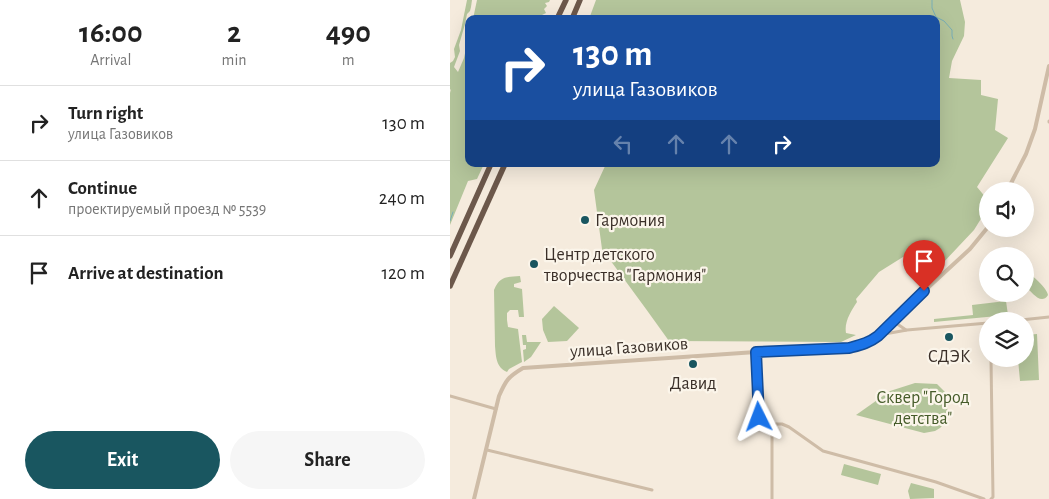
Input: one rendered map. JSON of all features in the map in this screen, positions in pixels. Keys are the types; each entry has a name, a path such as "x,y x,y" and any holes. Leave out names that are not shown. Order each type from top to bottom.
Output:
{"highway":[{"path":"559,15 566,0"},
{"path":"574,15 580,0"},
{"path":"450,256 490,167"},
{"path":"450,286 505,167"}],"street":[{"path":"1012,182 1036,129 1049,66"},
{"name":"улица Газовиков","path":"474,499 499,396 505,383 512,375 523,368 756,352 849,348 862,345 878,336 970,249 980,237"},
{"path":"1034,319 1049,317"},
{"path":"893,321 907,330"},
{"path":"878,336 907,330 979,324"},
{"path":"756,352 759,417 762,422 766,424 782,424 789,427 823,451 936,482 984,499"},
{"path":"990,367 992,498"},
{"path":"450,396 496,409"},
{"path":"772,424 772,499"},
{"path":"487,450 652,490"}],"green space":[{"path":"467,0 472,0 470,11 465,15 465,24 459,45 460,51 454,67 458,72 465,53 465,167 483,167 477,179 468,181 450,225 450,63 455,57 454,49 461,30"},
{"path":"477,0 550,0 545,3 547,6 544,9 546,13 542,15 474,15"},
{"path":"596,0 960,0 965,22 964,36 952,61 949,78 981,80 981,95 998,99 995,130 1008,138 977,187 979,189 979,222 974,230 942,264 919,247 879,272 856,299 857,302 847,321 846,333 856,335 841,342 669,341 602,249 594,190 605,167 940,167 940,15 590,15"},
{"path":"520,276 521,282 514,284 514,287 522,289 524,317 519,317 518,310 510,310 507,313 507,320 508,327 518,329 522,362 507,372 503,370 496,358 494,290 504,278"},
{"path":"1034,277 1048,295 1042,299 1034,295"},
{"path":"1006,302 1008,312 979,312 979,318 934,322 934,319 973,315 972,305"},
{"path":"554,306 579,328 567,341 548,342 543,330 542,319"},
{"path":"1034,334 1037,334 1039,380 1020,381 1019,367 1034,367"},
{"path":"522,335 526,335 527,342 541,342 531,357 524,362 523,350 526,349 526,345 523,345"},
{"name":"Сквер \"Город детства\"","path":"915,383 937,384 946,393 948,417 945,423 935,431 924,433 856,415 890,391"},
{"path":"844,464 881,474 878,485 841,475"},
{"path":"911,483 934,489 934,498 910,499 908,491"}],"waterway":[{"path":"932,0 932,8 935,15"},
{"path":"940,19 952,30 953,39"},
{"path":"450,221 453,212"}],"place":[{"name":"Гармония","path":"585,220"},
{"name":"Центр детского творчества \"Гармония\"","path":"534,264"},
{"name":"СДЭК","path":"949,337"},
{"name":"Давид","path":"693,364"}],"route":[{"path":"759,417 756,352 849,348 862,345 878,336 924,291"}]}
